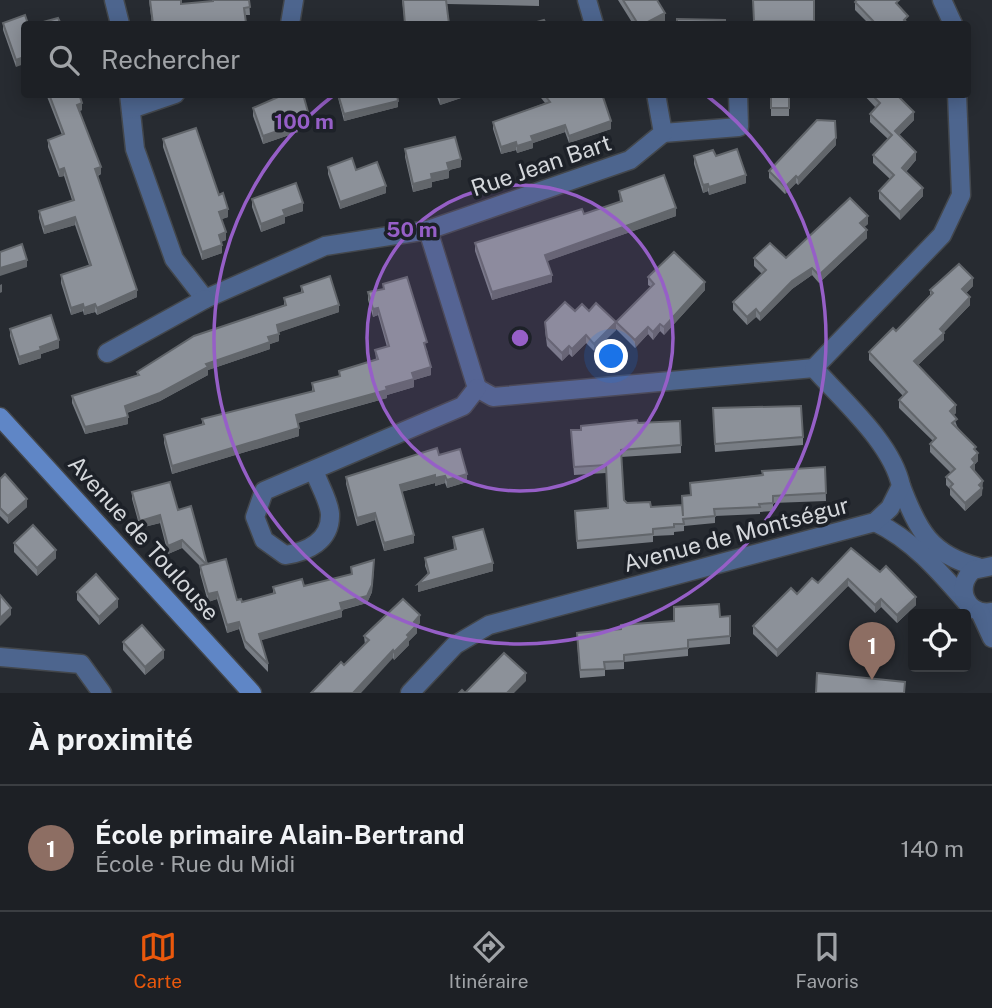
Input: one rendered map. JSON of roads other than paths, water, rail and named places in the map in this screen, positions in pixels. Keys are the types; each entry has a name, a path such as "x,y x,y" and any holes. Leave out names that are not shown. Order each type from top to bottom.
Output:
{"street":[{"path":"114,0 119,21"},
{"path":"290,21 294,0"},
{"path":"587,0 593,21"},
{"path":"942,0 952,21"},
{"path":"153,98 130,102 135,149 174,259 205,299"},
{"path":"657,98 663,133 739,127 738,98"},
{"path":"428,230 477,388 494,397 814,368 942,235 961,195 957,98"},
{"name":"Rue Jean Bart","path":"107,354 205,299 324,246 428,230 630,160 663,133"},
{"path":"814,368 884,448 898,468 901,486 934,547 950,559 986,563"},
{"path":"314,470 330,514 323,538 306,552 285,555 264,540 255,517 264,491 463,406 477,388"},
{"name":"Avenue de Toulouse","path":"0,417 252,693"},
{"name":"Avenue de Montségur","path":"410,693 455,645 489,625 876,522 890,508 901,486"},
{"path":"876,522 894,531 914,547 980,609"},
{"path":"986,563 965,579 963,591 980,609 992,638"},
{"path":"0,657 81,664 102,693"}],"place":[{"name":"École primaire Alain-Bertrand","path":"872,680"}]}
